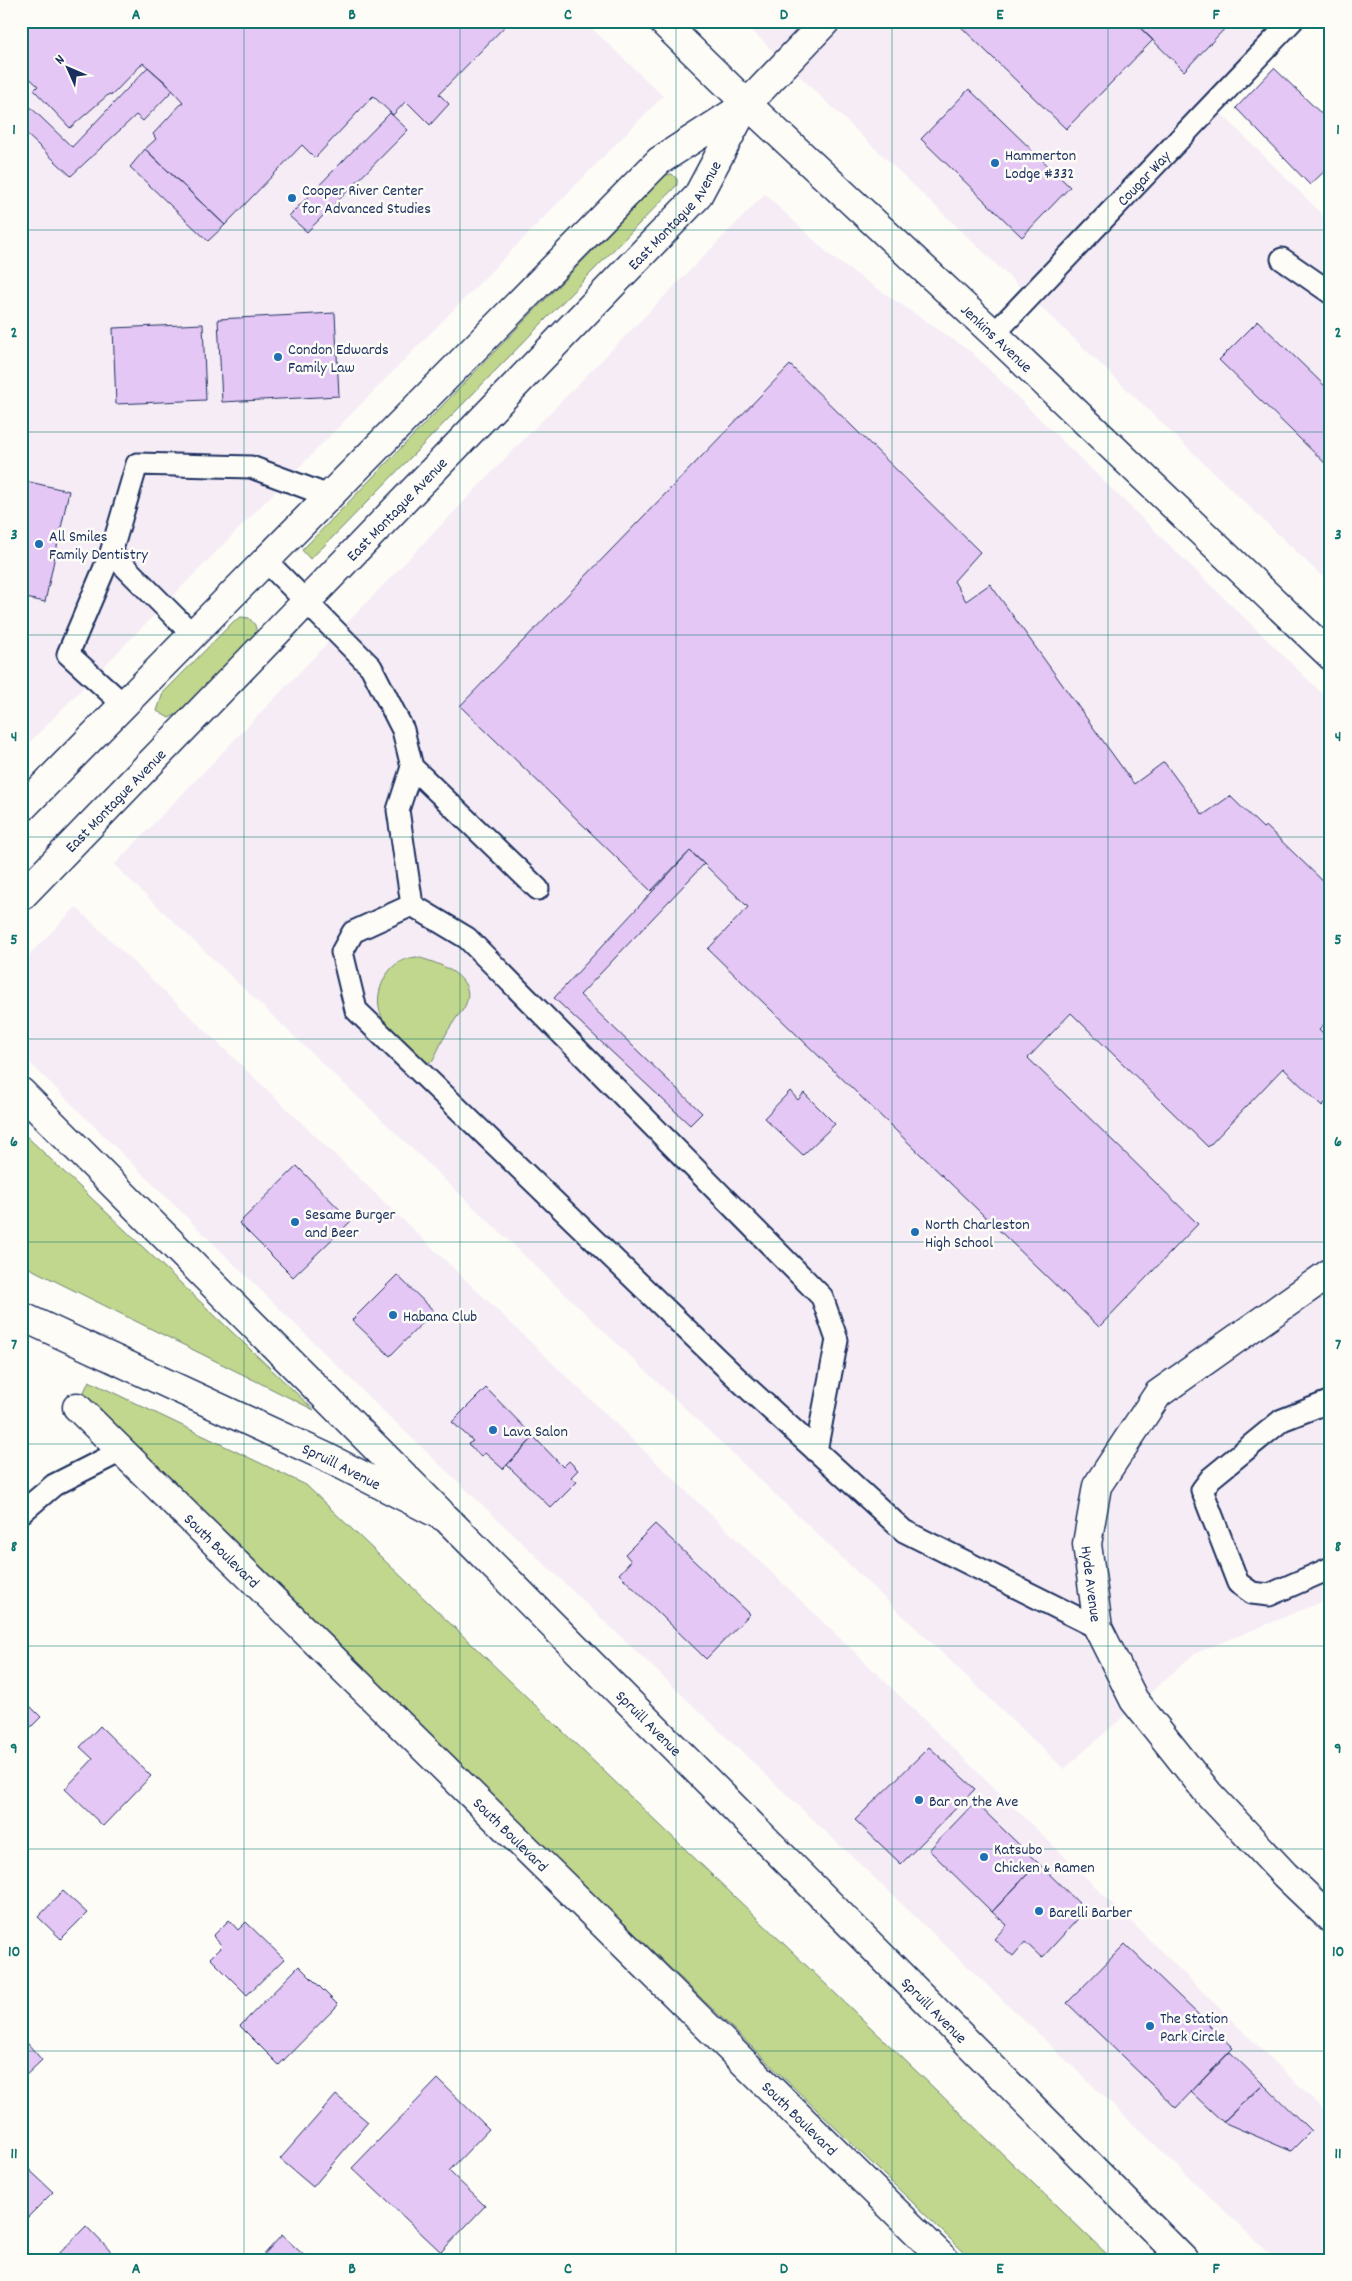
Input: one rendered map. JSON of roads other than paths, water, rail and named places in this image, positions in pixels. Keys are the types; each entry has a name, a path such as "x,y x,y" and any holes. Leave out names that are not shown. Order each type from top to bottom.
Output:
{"street":[{"name":"Jenkins Avenue","path":"662,21 747,104 994,334 1331,656"},
{"name":"East Montague Avenue","path":"21,809 659,161 747,104 826,21"},
{"name":"East Montague Avenue","path":"21,897 697,197 747,104"},
{"path":"21,1092 446,1518"},
{"name":"Hyde Avenue","path":"1331,1272 1158,1394 1097,1486 1087,1544 1098,1628 1134,1700 1208,1793 1285,1875 1331,1919"},
{"name":"Spruill Avenue","path":"21,1316 324,1456 446,1518 1184,2260"},
{"name":"South Boulevard","path":"77,1407 945,2260"}],"lane":[{"name":"Cougar Way","path":"994,334 1292,21"},
{"path":"1282,258 1331,293"},
{"path":"124,705 68,654 111,553 137,464 251,467 329,496"},
{"path":"111,553 193,635"},
{"path":"266,561 371,667 402,730 412,768 538,889"},
{"path":"412,768 398,810 412,905"},
{"path":"412,905 353,932 342,952 356,1010 741,1382 904,1531 1098,1628"},
{"path":"412,905 467,938 822,1297 837,1340 816,1451"},
{"path":"1331,1402 1282,1420 1211,1478 1202,1490 1238,1584 1252,1593 1269,1595 1331,1568"},
{"path":"21,1513 54,1485 121,1451"}],"place":[{"name":"Hammerton Lodge #332","path":"995,163"},
{"name":"Cooper River Center for Advanced Studies","path":"292,198"},
{"name":"Condon Edwards Family Law","path":"278,357"},
{"name":"All Smiles Family Dentistry","path":"39,544"},
{"name":"Sesame Burger and Beer","path":"295,1222"},
{"name":"North Charleston High School","path":"915,1232"},
{"name":"Habana Club","path":"393,1315"},
{"name":"Lava Salon","path":"493,1430"},
{"name":"Bar on the Ave","path":"919,1800"},
{"name":"Katsubo Chicken & Ramen","path":"984,1857"},
{"name":"Barelli Barber","path":"1039,1911"},
{"name":"The Station Park Circle","path":"1150,2026"}]}
